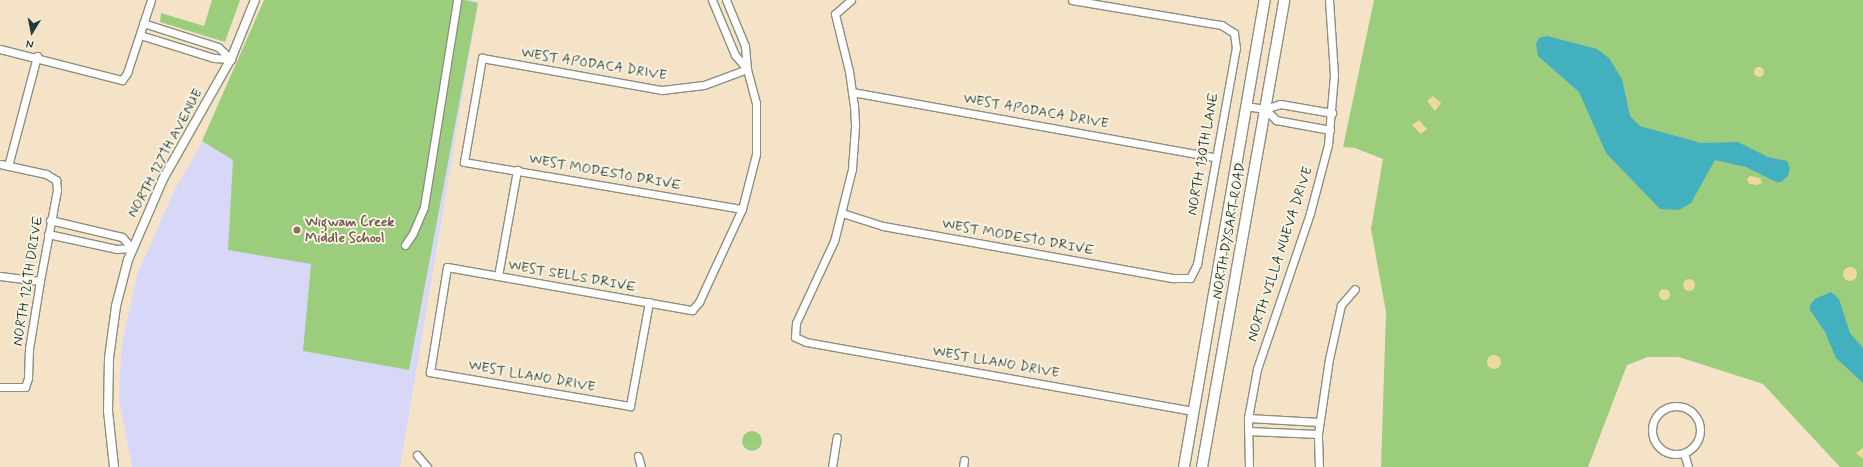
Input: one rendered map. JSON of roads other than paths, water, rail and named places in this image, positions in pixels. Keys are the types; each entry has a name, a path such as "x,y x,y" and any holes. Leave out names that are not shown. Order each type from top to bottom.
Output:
{"main road":[{"name":"NORTH DYSART ROAD","path":"1184,467 1265,0"},
{"name":"NORTH DYSART ROAD","path":"1202,467 1284,0"}],"street":[{"path":"0,49 37,56 122,80 127,73 151,0"},
{"name":"NORTH 127TH AVENUE","path":"114,467 108,410 109,358 116,306 132,248 163,179 231,59 255,0"},
{"path":"406,245 424,207 457,0"},
{"path":"712,0 735,55 747,70"},
{"path":"726,0 745,46 747,70 756,103 757,134 753,172 742,209"},
{"path":"842,213 852,169 855,127 852,92 835,14 851,0"},
{"name":"NORTH 130TH LANE","path":"1072,0 1220,25 1234,33 1236,48 1215,156 1197,264 1190,278"},
{"name":"NORTH VILLA NUEVA DRIVE","path":"1249,467 1248,418 1258,363 1312,207 1330,130 1334,48 1329,0"},
{"path":"144,23 218,47 231,59"},
{"path":"140,35 214,58 231,59"},
{"path":"0,164 8,166 37,56"},
{"name":"WEST APODACA DRIVE","path":"464,162 482,58 662,90 704,85 747,70"},
{"name":"WEST APODACA DRIVE","path":"852,92 1215,156"},
{"path":"1246,106 1265,109 1280,104 1332,113"},
{"path":"1265,109 1276,120 1330,130"},
{"name":"WEST MODESTO DRIVE","path":"464,162 742,209"},
{"name":"NORTH 126TH DRIVE","path":"0,387 25,387 28,378 29,350 50,220 57,190 56,180 46,174 8,166"},
{"path":"498,276 517,170"},
{"name":"WEST SELLS DRIVE","path":"430,372 447,268 692,310 699,302 742,209"},
{"name":"WEST MODESTO DRIVE","path":"842,213 883,226 1173,278 1190,278"},
{"name":"WEST LLANO DRIVE","path":"842,213 834,241 796,323 794,336 806,342 1194,411"},
{"path":"50,220 122,237 132,248"},
{"path":"48,234 117,249 132,248"},
{"path":"0,276 40,281"},
{"path":"1319,467 1318,434 1329,359 1341,305 1355,289"},
{"name":"WEST LLANO DRIVE","path":"430,372 630,406 649,302"},
{"path":"1671,406 1687,408 1698,420 1700,436 1691,449 1684,453 1668,453 1656,444 1652,436 1653,421 1663,409 1671,406"},
{"path":"1248,418 1320,422"},
{"path":"1248,431 1318,434"},
{"path":"832,467 837,437"},
{"path":"1684,453 1688,467"},
{"path":"417,455 427,467"},
{"path":"638,456 641,467"}],"water":[{"path":"1547,36 1597,49 1609,58 1622,79 1630,116 1640,126 1701,143 1738,142 1768,157 1787,161 1790,168 1788,176 1781,182 1776,182 1746,167 1715,160 1691,203 1679,210 1660,209 1606,153 1579,92 1538,56 1536,44 1539,38"},
{"path":"1831,292 1839,299 1850,333 1863,348 1863,383 1836,358 1825,332 1810,310 1810,305 1815,299"}],"place":[{"name":"Wigwam Creek Middle School","path":"297,230"}]}
